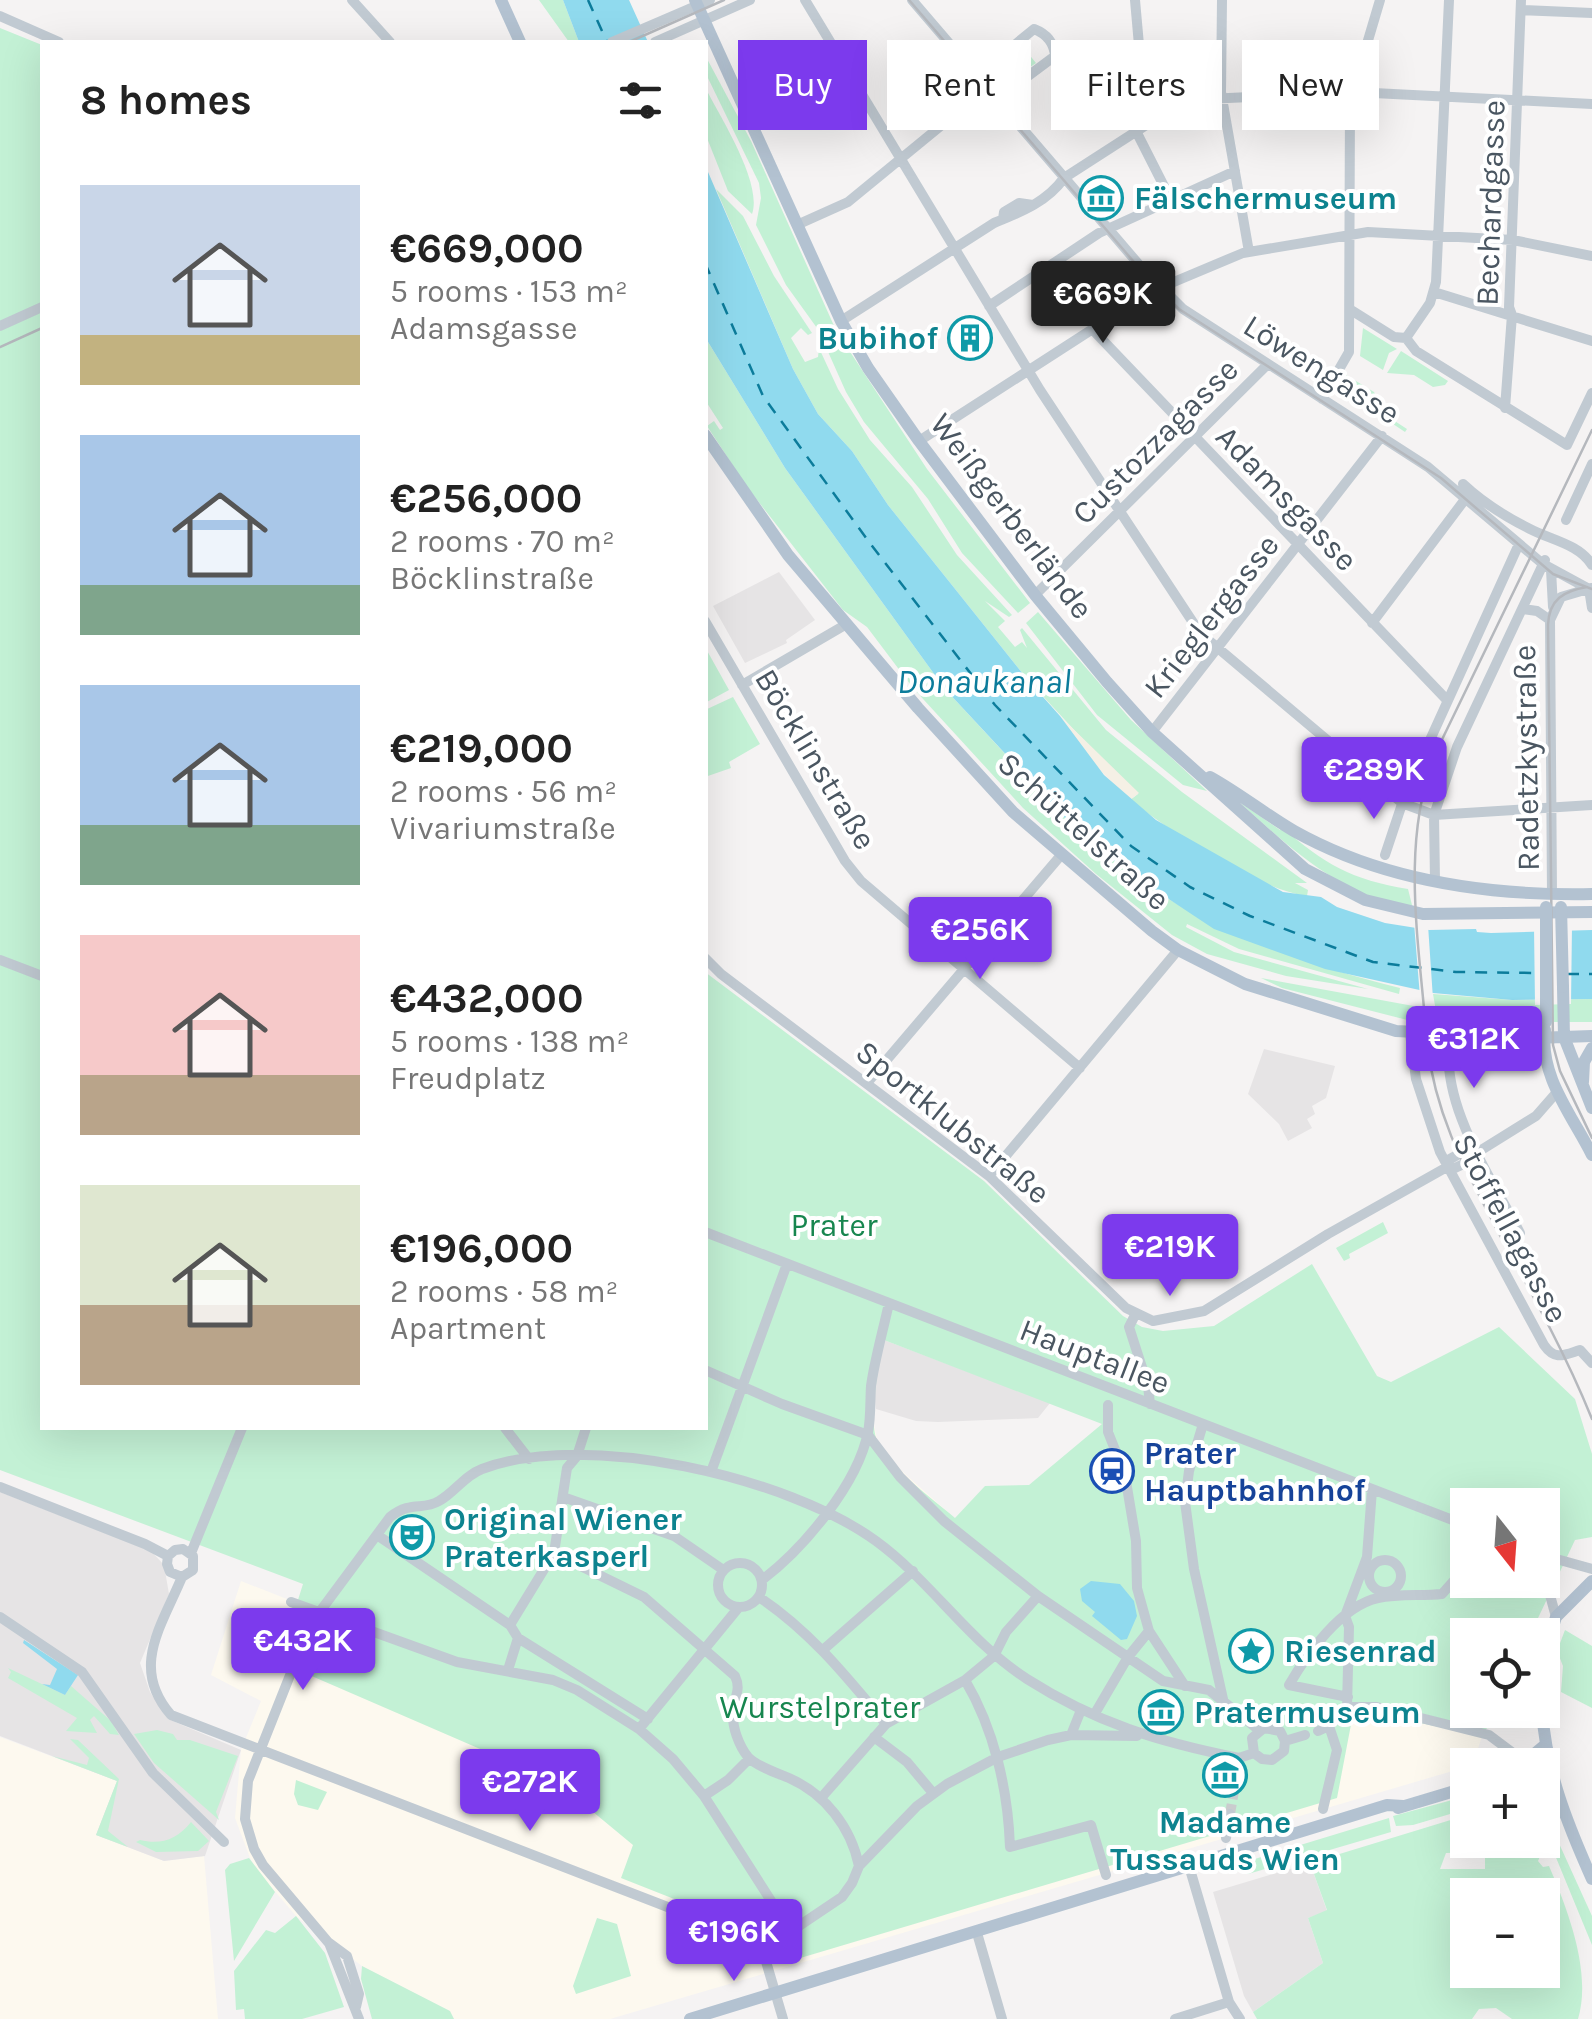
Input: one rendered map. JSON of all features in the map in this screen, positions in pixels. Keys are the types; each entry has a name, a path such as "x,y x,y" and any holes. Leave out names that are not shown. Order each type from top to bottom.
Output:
{"main road":[{"path":"501,0 519,40"},
{"name":"Weißgerberlände","path":"700,2 704,21 841,321 868,368 1035,595 1152,732 1324,882 1364,900 1422,914 1592,912"},
{"name":"Schüttelstraße","path":"708,439 788,555 845,625 1013,812 1178,950 1245,984 1383,1028 1410,1033 1544,1038 1564,1030 1592,1036"},
{"path":"1199,771 1292,830 1380,868 1549,900 1592,894"},
{"path":"1549,900 1561,907 1564,1030 1589,1095"},
{"path":"1549,900 1545,1060 1557,1092 1592,1154"},
{"path":"1589,1095 1584,1062 1592,1048"},
{"path":"1556,1617 1592,1580"},
{"path":"1544,1728 1563,1813 1592,1879"},
{"path":"1540,1748 1545,1745"},
{"path":"690,2019 1125,1886 1191,1870 1387,1806 1403,1806 1450,1792"}],"street":[{"path":"352,0 388,40"},
{"path":"660,40 750,0"},
{"path":"805,0 1029,371 1200,634 1402,803 1434,815 1592,804"},
{"name":"Löwengasse","path":"912,0 946,40"},
{"path":"1135,0 1137,40"},
{"path":"1222,0 1222,40"},
{"path":"1369,40 1380,0"},
{"path":"1406,338 1434,292 1449,0"},
{"path":"617,40 700,2"},
{"path":"1521,5 1592,13"},
{"name":"Bechardgasse","path":"1505,408 1512,315 1521,5"},
{"path":"0,16 54,40"},
{"path":"1021,40 1034,29 1043,32 1054,47 1055,56 1031,74"},
{"path":"1379,93 1592,104"},
{"path":"1242,97 1222,98 1250,252"},
{"path":"799,224 848,202 935,130"},
{"name":"Löwengasse","path":"1023,130 1160,288 1203,324 1442,476 1519,544 1590,588"},
{"path":"841,321 998,221 1014,218 1058,190 1064,178 1138,130"},
{"path":"1142,130 1171,200"},
{"path":"1322,399 1348,357 1351,310 1348,130"},
{"path":"989,306 1108,229 1235,171"},
{"path":"919,442 1160,288 1250,252 1368,232 1513,240 1592,256"},
{"path":"1434,292 1592,341"},
{"path":"0,326 40,308"},
{"path":"1351,310 1394,337 1406,338 1416,352 1567,445 1592,393"},
{"name":"Adamsgasse","path":"1092,329 1446,700"},
{"name":"Custozzagasse","path":"1035,595 1267,365"},
{"name":"Krieglergasse","path":"1152,732 1382,436"},
{"path":"1566,520 1592,464"},
{"path":"1463,484 1513,519 1579,550 1592,565"},
{"path":"1372,624 1466,498"},
{"path":"1385,855 1402,803 1446,700 1519,544"},
{"path":"1523,610 1551,614 1546,564"},
{"path":"1435,881 1434,815 1457,747 1546,564"},
{"path":"1590,588 1592,608"},
{"name":"Radetzkystraße","path":"1549,900 1551,614 1564,595 1590,588"},
{"path":"742,685 845,625"},
{"name":"Böcklinstraße","path":"708,626 845,861 862,881 1080,1068"},
{"path":"868,1083 1062,854"},
{"path":"989,1176 1178,950"},
{"path":"0,960 40,975"},
{"name":"Sportklubstraße","path":"708,961 989,1176 1135,1315"},
{"path":"1450,1032 1446,1052 1458,1108 1520,1233"},
{"name":"Stoffellagasse","path":"1410,1033 1426,1116 1494,1254 1550,1355 1580,1350 1592,1363"},
{"path":"1478,1152 1536,1116 1557,1092"},
{"path":"1536,1116 1567,1108"},
{"path":"1150,1404 1129,1327 1135,1315 1153,1321 1204,1311 1328,1234 1448,1167 1450,1159 1470,1148 1478,1152"},
{"name":"Hauptallee","path":"708,1233 1450,1519"},
{"path":"712,1472 788,1264"},
{"path":"639,1729 739,1607 758,1597 762,1580 828,1512 851,1474 868,1435 875,1364 889,1303"},
{"path":"708,1371 868,1435 900,1477 944,1520 1038,1596 1162,1681 1210,1690 1258,1730"},
{"path":"1108,1405 1108,1432 1125,1476 1143,1611 1149,1631 1185,1686"},
{"path":"1204,1424 1189,1471 1185,1502 1194,1568 1223,1700"},
{"path":"241,1430 191,1553 194,1567 182,1577 148,1662 152,1688 171,1715 753,1940 765,1955 782,2015"},
{"path":"506,1430 529,1460"},
{"path":"510,1624 554,1553 567,1468 577,1456 585,1430"},
{"path":"358,2013 358,1994 347,1956 328,1942 254,1850 244,1819 248,1782 310,1624 377,1535 402,1508 438,1502 463,1479 495,1465 615,1456 712,1472 828,1512 874,1539 913,1570 994,1656 1080,1710 1142,1736 1239,1758 1254,1753"},
{"path":"0,1487 168,1556"},
{"path":"1372,1490 1366,1569 1372,1587 1384,1595 1442,1594 1450,1585"},
{"path":"563,1497 674,1536 722,1569"},
{"path":"377,1535 510,1624 518,1638 648,1719"},
{"path":"168,1556 179,1549 191,1553"},
{"path":"554,1553 644,1597 734,1676 738,1684 732,1710 736,1734 748,1759 806,1786 821,1798 846,1829 858,1866"},
{"path":"168,1556 170,1572 182,1577"},
{"path":"1323,1809 1337,1750 1323,1728 1347,1702 1349,1628 1345,1616 1366,1569 1385,1559 1399,1567 1400,1583 1345,1616 1306,1656 1289,1685 1347,1702 1489,1735 1505,1748"},
{"path":"1560,1560 1592,1569"},
{"path":"722,1569 741,1562 762,1580"},
{"path":"722,1569 718,1581 721,1593 739,1607"},
{"path":"824,1650 913,1570"},
{"path":"292,1602 297,1588"},
{"path":"821,1798 886,1724 965,1680 994,1656 1006,1632 1038,1596"},
{"path":"758,1597 796,1622 886,1724"},
{"path":"1551,1598 1556,1617"},
{"path":"292,1602 456,1662 553,1680 577,1690 639,1729 704,1796 790,1932"},
{"path":"292,1602 310,1624"},
{"path":"0,1617 82,1672 163,1787 224,1842"},
{"path":"1094,1716 1149,1631"},
{"path":"508,1670 518,1638"},
{"path":"965,1680 998,1758 1010,1847 1091,1825 1106,1875"},
{"path":"1070,1736 1080,1710"},
{"path":"1275,1728 1285,1741 1284,1751 1277,1758 1262,1760 1254,1753 1252,1738 1258,1730 1275,1728"},
{"path":"1285,1741 1305,1734"},
{"path":"778,1940 842,1897 858,1866 934,1793 998,1758 1070,1736 1142,1736"},
{"path":"874,1737 907,1762 934,1793"},
{"path":"1234,1791 1239,1758"},
{"path":"704,1796 728,1780 748,1759"},
{"path":"1226,1838 1230,1814"},
{"path":"1191,1870 1229,2002 1240,2019"},
{"path":"977,1932 1002,2019"},
{"path":"328,1942 358,2013"},
{"path":"1175,2019 1229,2002"}],"shaded area":[{"path":"779,572 815,620 787,643 745,663 713,606"},
{"path":"1264,1049 1335,1066 1326,1098 1312,1106 1315,1114 1307,1119 1312,1128 1288,1141 1279,1124 1248,1094"},
{"path":"884,1340 1050,1403 1038,1418 938,1422 916,1421 876,1409 874,1389"},
{"name":"Wurstelprater","path":"873,1420 878,1444 904,1473 968,1530 1353,1714 1373,1713 1482,1736 1478,1748 1450,1748 1450,1772 610,2019 454,2019 449,2011 362,1966 296,1916 250,1858 235,1818 241,1750 261,1701 211,1675 241,1581 297,1603 358,1430 708,1430"},
{"path":"0,1492 151,1551 164,1565 169,1594 140,1663 150,1692 168,1719 241,1750 205,1856 164,1861 96,1835 117,1781 0,1736"},
{"path":"0,1737 117,1781 97,1835 164,1861 204,1856 218,2019 0,2019"},
{"path":"1310,1863 1327,1911 1308,1918 1323,1963 1253,2012 1244,1996 1213,1892"}],"green space":[{"path":"539,0 563,0 578,40 568,40"},
{"name":"Prater","path":"0,28 40,44 40,1430 708,1430 708,974 984,1181 1123,1316 1142,1327 1163,1331 1214,1326 1312,1264 1377,1376 1391,1382 1499,1327 1575,1399 1592,1454 1592,1537 1575,1540 1560,1572 1560,1488 1450,1488 1450,1598 1548,1598 1538,1618 1450,1618 1450,1728 1487,1728 1482,1736 1373,1713 1353,1714 1337,1798 797,1959 788,1957 765,1935 621,1878 633,1845 569,1792 541,1781 521,1783 493,1767 494,1755 307,1674 324,1625 297,1603 303,1584 0,1470","holes":["884,1340 1102,1424 1029,1485 985,1486 955,1518 900,1471 883,1450 875,1431 874,1406"]},
{"path":"708,61 738,117 738,130 745,130 751,141 835,328 822,335 786,285 756,225 761,198 759,183 708,78"},
{"path":"708,93 746,168 754,201 752,214 728,191 708,141"},
{"path":"716,189 743,216 774,276 812,333 808,335 801,328 791,338 805,362 818,357 819,348 838,389 870,440 912,487 957,555 1012,615 1009,617 985,601 1005,621 998,627 1015,647 1022,642 1027,648 1022,628 1106,730 1182,792 1307,883 1295,883 1308,890 1307,896 1239,871 1130,800 1138,794 1027,679 888,505 852,451 818,414 793,369"},
{"path":"1363,328 1397,349 1389,353 1383,370 1360,356"},
{"path":"839,335 927,469 1030,603 1018,613 962,553 928,499 864,422 825,345"},
{"path":"708,342 785,468 945,689 1046,798 1045,802 1053,804 1128,872 1212,923 1303,960 1400,988 1399,994 1239,949 1187,924 1186,927 1234,952 1368,989 1286,976 1207,954 1172,935 1096,874 1023,808 913,688 867,627 843,610 747,487 708,425 714,421 720,430 723,428 708,405"},
{"path":"1401,351 1448,381 1433,387 1414,375 1387,373"},
{"path":"1346,375 1374,392 1387,416 1407,429 1405,432 1339,388"},
{"path":"1038,612 1131,720 1207,791 1183,785 1097,715 1026,623"},
{"path":"708,652 729,690 708,701"},
{"path":"733,697 760,744 729,762 731,768 708,776 708,709"},
{"path":"1238,801 1340,869 1408,889 1413,909 1387,903 1340,882 1297,852"},
{"path":"1261,978 1419,1007 1419,1023 1282,988"},
{"path":"1433,994 1512,1000 1592,999 1592,1022 1437,1017"},
{"path":"1383,1222 1388,1233 1349,1254 1350,1258 1344,1261 1336,1248"},
{"path":"1565,1630 1592,1646 1592,1708 1561,1692 1560,1643"},
{"path":"8,1668 65,1695 71,1686 111,1721 119,1735 110,1734 94,1716 90,1720 97,1733 66,1731 77,1718 8,1678"},
{"path":"157,1730 173,1734 177,1740 190,1740 238,1756 216,1812 219,1820 154,1763 134,1734"},
{"path":"70,1739 78,1740 119,1779 108,1831 128,1847 96,1835 117,1781 52,1756 87,1765 89,1758"},
{"path":"296,1780 327,1792 318,1810 298,1805 294,1794"},
{"path":"1450,1801 1450,1814 1413,1825 1396,1826 1393,1816"},
{"path":"1389,1818 1391,1832 1248,1874 1225,1868"},
{"path":"1450,1820 1450,1853 1446,1853 1440,1869 1485,1869 1485,1858 1539,1858 1543,1867 1549,1866 1554,1878 1450,1878 1450,1988 1560,1988 1560,1892 1580,1962 1582,2001 1578,2019 1512,2019 1496,2008 1479,2009 1472,2019 1257,2019 1253,2012 1323,1963 1308,1918 1327,1910 1310,1863"},
{"path":"191,1822 209,1841 198,1851 156,1852 136,1842 168,1840"},
{"path":"1560,1846 1592,1916 1592,1945 1556,1858 1560,1858"},
{"path":"249,1858 275,1892 234,1961 225,1870 230,1864"},
{"path":"296,1916 325,1953 344,2007 302,2019 245,2019 244,2009 236,2010 234,1971 266,1930 275,1933"},
{"path":"597,1918 617,1924 631,1976 576,1994 573,1986"},
{"path":"362,1966 450,2011 454,2019 372,2019 361,1979"}],"sand":[{"path":"1060,716 1139,793 1130,800 1091,761"}],"water":[{"path":"563,0 629,0 647,40 578,40"},
{"name":"Donaukanal","path":"708,172 793,369 818,414 852,451 888,505 1104,775 1156,820 1283,892 1321,897 1337,907 1385,923 1429,930 1592,930 1592,999 1512,1000 1433,993 1325,969 1214,929 1134,876 1079,833 945,689 785,468 708,342"},
{"path":"1091,1581 1120,1584 1134,1601 1137,1616 1127,1639 1121,1640 1092,1616 1095,1612 1082,1601 1080,1589"},
{"path":"24,1640 78,1675 65,1695 42,1684 50,1685 57,1669"}],"pier":[{"path":"1414,923 1428,925 1433,999 1420,997"},
{"path":"1572,925 1571,1004 1535,1005 1534,927"}],"ferry route":[{"path":"588,0 606,40"},
{"path":"708,270 763,396 869,542 995,705 1131,846 1190,887 1250,916 1373,962 1456,972 1539,973"},
{"path":"1567,974 1592,974"}],"tunnel":[{"path":"1230,1814 1234,1791"}],"tram line":[{"path":"634,40 724,0"},
{"path":"909,0 1152,283 1179,309 1441,478 1553,574 1592,589"},
{"path":"0,347 40,329"},
{"path":"1587,587 1559,598 1551,609 1548,625 1553,1045 1560,1071 1592,1138"}],"railway":[{"path":"1592,430 1436,752 1418,822 1415,859 1427,1043 1438,1097 1466,1169 1550,1329 1592,1419"}],"place":[{"name":"Fälschermuseum","path":"1101,198"},
{"name":"Bubihof","path":"970,338"},
{"name":"Prater Hauptbahnhof","path":"1112,1471"},
{"name":"Original Wiener Praterkasperl","path":"412,1537"},
{"name":"Riesenrad","path":"1251,1651"},
{"name":"Pratermuseum","path":"1161,1712"},
{"name":"Madame Tussauds Wien","path":"1225,1775"}]}
